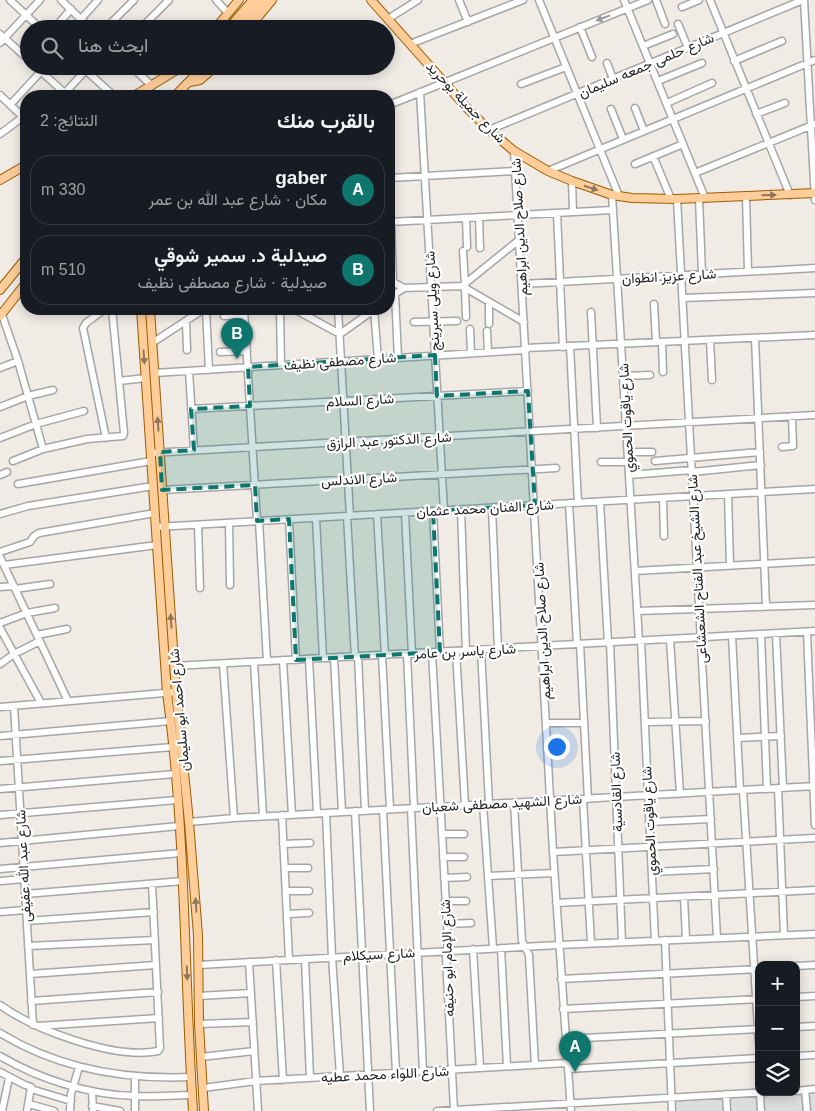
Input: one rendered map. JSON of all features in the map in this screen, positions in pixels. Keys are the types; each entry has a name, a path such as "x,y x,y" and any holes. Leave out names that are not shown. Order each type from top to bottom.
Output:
{"main road":[{"path":"222,20 239,0"},
{"path":"236,20 253,0"},
{"path":"246,20 263,0"},
{"path":"255,20 272,0"},
{"name":"شارع جميلة بوحريد","path":"371,0 388,18"},
{"name":"شارع جميلة بوحريد","path":"395,26 444,82 490,130 514,151 548,171 572,182 615,195 645,199 815,193"},
{"path":"145,90 169,75"},
{"path":"181,90 196,75"},
{"path":"189,82 200,80 206,75"},
{"path":"1,178 20,168"},
{"path":"0,290 20,265"},
{"path":"1,313 20,290"},
{"name":"شارع احمد ابو سليمان","path":"141,315 167,693 171,721 183,881 193,1111"},
{"name":"شارع احمد ابو سليمان","path":"150,315 174,666 198,936 199,1024 204,1111"},
{"path":"164,652 174,652"},
{"path":"182,870 193,870"},
{"path":"185,936 198,936"},
{"path":"190,1060 201,1059"}],"street":[{"path":"10,0 31,20"},
{"path":"21,20 40,0"},
{"path":"61,0 81,18 98,0"},
{"path":"114,20 134,0"},
{"path":"149,20 169,0"},
{"path":"216,0 228,13"},
{"path":"388,18 418,0"},
{"path":"459,0 468,22"},
{"path":"410,44 523,0"},
{"path":"539,0 600,148 615,195"},
{"path":"624,0 695,173 702,198 702,274"},
{"path":"395,102 648,0"},
{"path":"656,0 666,24"},
{"path":"682,7 699,0"},
{"path":"710,0 790,194"},
{"path":"803,0 813,125 815,200"},
{"name":"شارع حلمى جمعه سليمان","path":"490,130 803,0"},
{"path":"62,20 71,9"},
{"path":"20,21 2,38 20,53"},
{"path":"678,24 688,48"},
{"path":"580,27 592,56"},
{"path":"643,46 672,34"},
{"path":"734,61 782,41"},
{"path":"548,171 815,60"},
{"path":"607,63 613,79"},
{"path":"658,81 702,64"},
{"path":"521,84 566,67"},
{"path":"24,90 38,75"},
{"path":"44,75 59,90"},
{"path":"68,90 79,75"},
{"path":"92,75 108,90"},
{"path":"140,75 152,86"},
{"path":"667,103 712,83"},
{"name":"شارع ويلى سبرينج","path":"420,92 444,511"},
{"path":"10,105 20,94"},
{"path":"0,95 20,114"},
{"path":"756,114 784,103"},
{"path":"635,108 644,131"},
{"path":"611,109 623,139"},
{"path":"0,134 20,122"},
{"path":"695,173 813,125"},
{"path":"635,164 683,144"},
{"name":"شارع صلاح الدين ابراهيم","path":"514,151 543,646 554,873 571,1111"},
{"name":"شارع الشيخ عبد الفتاح الشعشاعى","path":"654,156 674,199 682,275 717,938"},
{"path":"395,178 516,171"},
{"path":"572,182 573,212"},
{"name":"شارع ياقوت الحموي","path":"615,195 612,210 645,722 655,941"},
{"path":"746,196 748,272"},
{"path":"395,222 612,210"},
{"path":"557,213 560,282 574,429 578,503"},
{"path":"479,217 480,248"},
{"path":"466,218 464,286 466,317"},
{"path":"464,286 520,240"},
{"name":"شارع عزيز انطوان","path":"522,284 815,268"},
{"path":"395,283 404,288 464,286 524,322"},
{"path":"398,358 395,294 404,288"},
{"path":"683,298 815,293"},
{"path":"488,352 489,302"},
{"path":"654,304 663,372"},
{"path":"591,312 597,428"},
{"path":"1,313 44,449"},
{"path":"97,315 84,324 83,332 106,438"},
{"path":"13,461 44,449 87,439 123,436 113,315"},
{"path":"152,343 196,315"},
{"path":"205,315 209,370"},
{"path":"224,316 229,315"},
{"path":"244,315 267,661"},
{"path":"280,315 281,365"},
{"path":"305,315 340,334"},
{"path":"338,315 365,811"},
{"path":"340,334 366,315"},
{"path":"374,315 378,359"},
{"path":"186,321 188,350"},
{"path":"414,322 457,321"},
{"path":"470,329 471,353"},
{"path":"227,334 246,333"},
{"name":"شارع مصطفى نظيف","path":"154,373 593,345 815,335"},
{"path":"755,338 766,606"},
{"path":"710,340 712,380"},
{"path":"220,352 247,351"},
{"path":"0,368 18,362"},
{"path":"189,371 194,450"},
{"path":"623,376 650,376"},
{"path":"119,381 146,378"},
{"path":"0,407 28,396 53,390"},
{"name":"شارع السلام","path":"191,409 528,391"},
{"path":"0,438 36,424 84,411"},
{"name":"شارع الدكتور عبد الرازق","path":"18,484 151,457 160,452 815,415"},
{"path":"782,447 793,446 792,416"},
{"path":"628,452 652,452"},
{"path":"655,461 760,452"},
{"path":"601,462 629,462"},
{"path":"629,475 761,465"},
{"name":"شارع الاندلس","path":"162,490 556,468"},
{"path":"0,514 28,506 153,486"},
{"name":"شارع الفنان محمد عثمان","path":"156,527 815,489"},
{"path":"728,494 730,565"},
{"path":"663,498 664,536"},
{"name":"شارع القادسية","path":"600,502 617,787 622,942"},
{"path":"569,503 584,722 586,850 591,943"},
{"path":"492,508 498,649"},
{"path":"461,510 466,651"},
{"path":"433,511 440,652"},
{"path":"0,552 30,542 39,533 155,512"},
{"path":"405,513 413,808 423,1071"},
{"path":"377,514 390,810"},
{"path":"316,518 323,658"},
{"path":"289,519 296,660"},
{"path":"229,523 230,585"},
{"path":"198,525 200,588"},
{"path":"4,566 157,545"},
{"path":"0,557 68,702"},
{"path":"635,571 815,560"},
{"path":"0,587 50,584"},
{"path":"637,611 815,604"},
{"path":"0,623 27,613 55,608"},
{"path":"0,664 39,638 67,629"},
{"path":"1,631 41,703"},
{"path":"807,632 815,825"},
{"name":"شارع ياسر بن عامر","path":"174,666 815,632"},
{"path":"761,634 767,788"},
{"path":"776,634 781,736 780,840 784,935"},
{"path":"732,636 737,738 755,961"},
{"path":"670,639 680,794"},
{"path":"481,650 488,876 493,948"},
{"path":"456,651 464,805"},
{"name":"شارع الإمام ابو حنيفه","path":"432,652 439,807 447,924 452,1070 450,1110"},
{"path":"334,658 342,812"},
{"path":"309,659 317,813"},
{"path":"283,660 292,815"},
{"path":"254,662 263,816"},
{"path":"223,664 234,818"},
{"path":"0,707 176,692"},
{"name":"شارع عبد الله عفيفى","path":"14,706 34,1026"},
{"path":"0,736 171,721"},
{"path":"645,722 706,721"},
{"path":"547,723 584,722"},
{"path":"737,738 781,736"},
{"path":"0,761 173,747"},
{"path":"0,789 175,774"},
{"name":"شارع الشهيد مصطفى شعبان","path":"189,822 263,816 814,786"},
{"path":"0,815 177,800"},
{"path":"514,803 522,941 529,955 535,1065"},
{"path":"383,810 396,1073"},
{"path":"355,811 370,1111"},
{"path":"326,813 332,957 340,1076"},
{"path":"282,815 289,959"},
{"path":"649,822 711,819"},
{"path":"0,842 179,826"},
{"path":"442,834 464,834"},
{"path":"553,852 815,838"},
{"path":"283,844 310,843"},
{"path":"0,869 181,852"},
{"path":"443,857 464,856"},
{"path":"284,868 308,868"},
{"path":"652,872 714,869"},
{"path":"488,876 554,873"},
{"path":"444,878 467,877"},
{"path":"0,881 24,879"},
{"path":"25,894 183,881"},
{"path":"0,1005 34,1026 57,1035 122,1052 156,1052 159,1050 152,884"},
{"path":"556,903 815,890"},
{"path":"286,891 309,891"},
{"path":"684,897 686,939"},
{"path":"446,901 466,901"},
{"path":"0,912 26,910"},
{"path":"26,921 154,912"},
{"path":"287,914 309,913"},
{"path":"447,924 471,923"},
{"name":"شارع سيكلام","path":"199,965 591,943 815,934"},
{"path":"28,946 155,940"},
{"path":"665,940 672,1111"},
{"path":"501,948 507,1066"},
{"path":"473,949 480,1068"},
{"path":"305,958 310,1078"},
{"path":"276,960 283,1080"},
{"path":"249,962 258,1111"},
{"path":"30,974 156,965"},
{"path":"800,966 815,965"},
{"path":"561,979 755,969"},
{"path":"31,1001 158,992"},
{"path":"199,996 251,993"},
{"path":"800,997 815,996"},
{"path":"563,1009 755,999"},
{"path":"34,1026 159,1018"},
{"path":"199,1024 252,1022"},
{"path":"800,1027 815,1026"},
{"path":"565,1039 755,1029"},
{"path":"0,1034 32,1050 79,1067 135,1077 191,1077"},
{"path":"201,1059 254,1051"},
{"path":"800,1056 815,1055"},
{"path":"0,1056 74,1087 92,1091 134,1096 192,1095"},
{"name":"شارع اللواء محمد عطيه","path":"203,1088 256,1081 507,1066 670,1063 755,1058"},
{"path":"70,1111 70,1101 79,1067"},
{"path":"0,1072 9,1078 70,1101"},
{"path":"135,1077 135,1111"},
{"path":"2,1111 2,1096 9,1078"},
{"path":"31,1086 28,1107 54,1111"},
{"path":"800,1090 815,1090"},
{"path":"806,1090 807,1111"},
{"path":"92,1091 92,1109 120,1111"},
{"path":"438,1111 513,1109 570,1103 755,1092"},
{"path":"726,1094 727,1111"},
{"path":"761,1096 761,1111"}],"highlighted area":[{"path":"435,355 437,396 528,391 535,505 433,511 440,652 296,660 289,519 257,521 255,485 162,490 160,452 194,450 191,409 250,406 248,367"}],"shaded area":[{"path":"815,1087 815,1111 670,1111 672,1100 755,1092 755,1096 800,1096 800,1091"}],"place":[{"name":"صيدلية د. سمير شوقي","path":"237,359"},
{"name":"gaber","path":"575,1072"}]}
